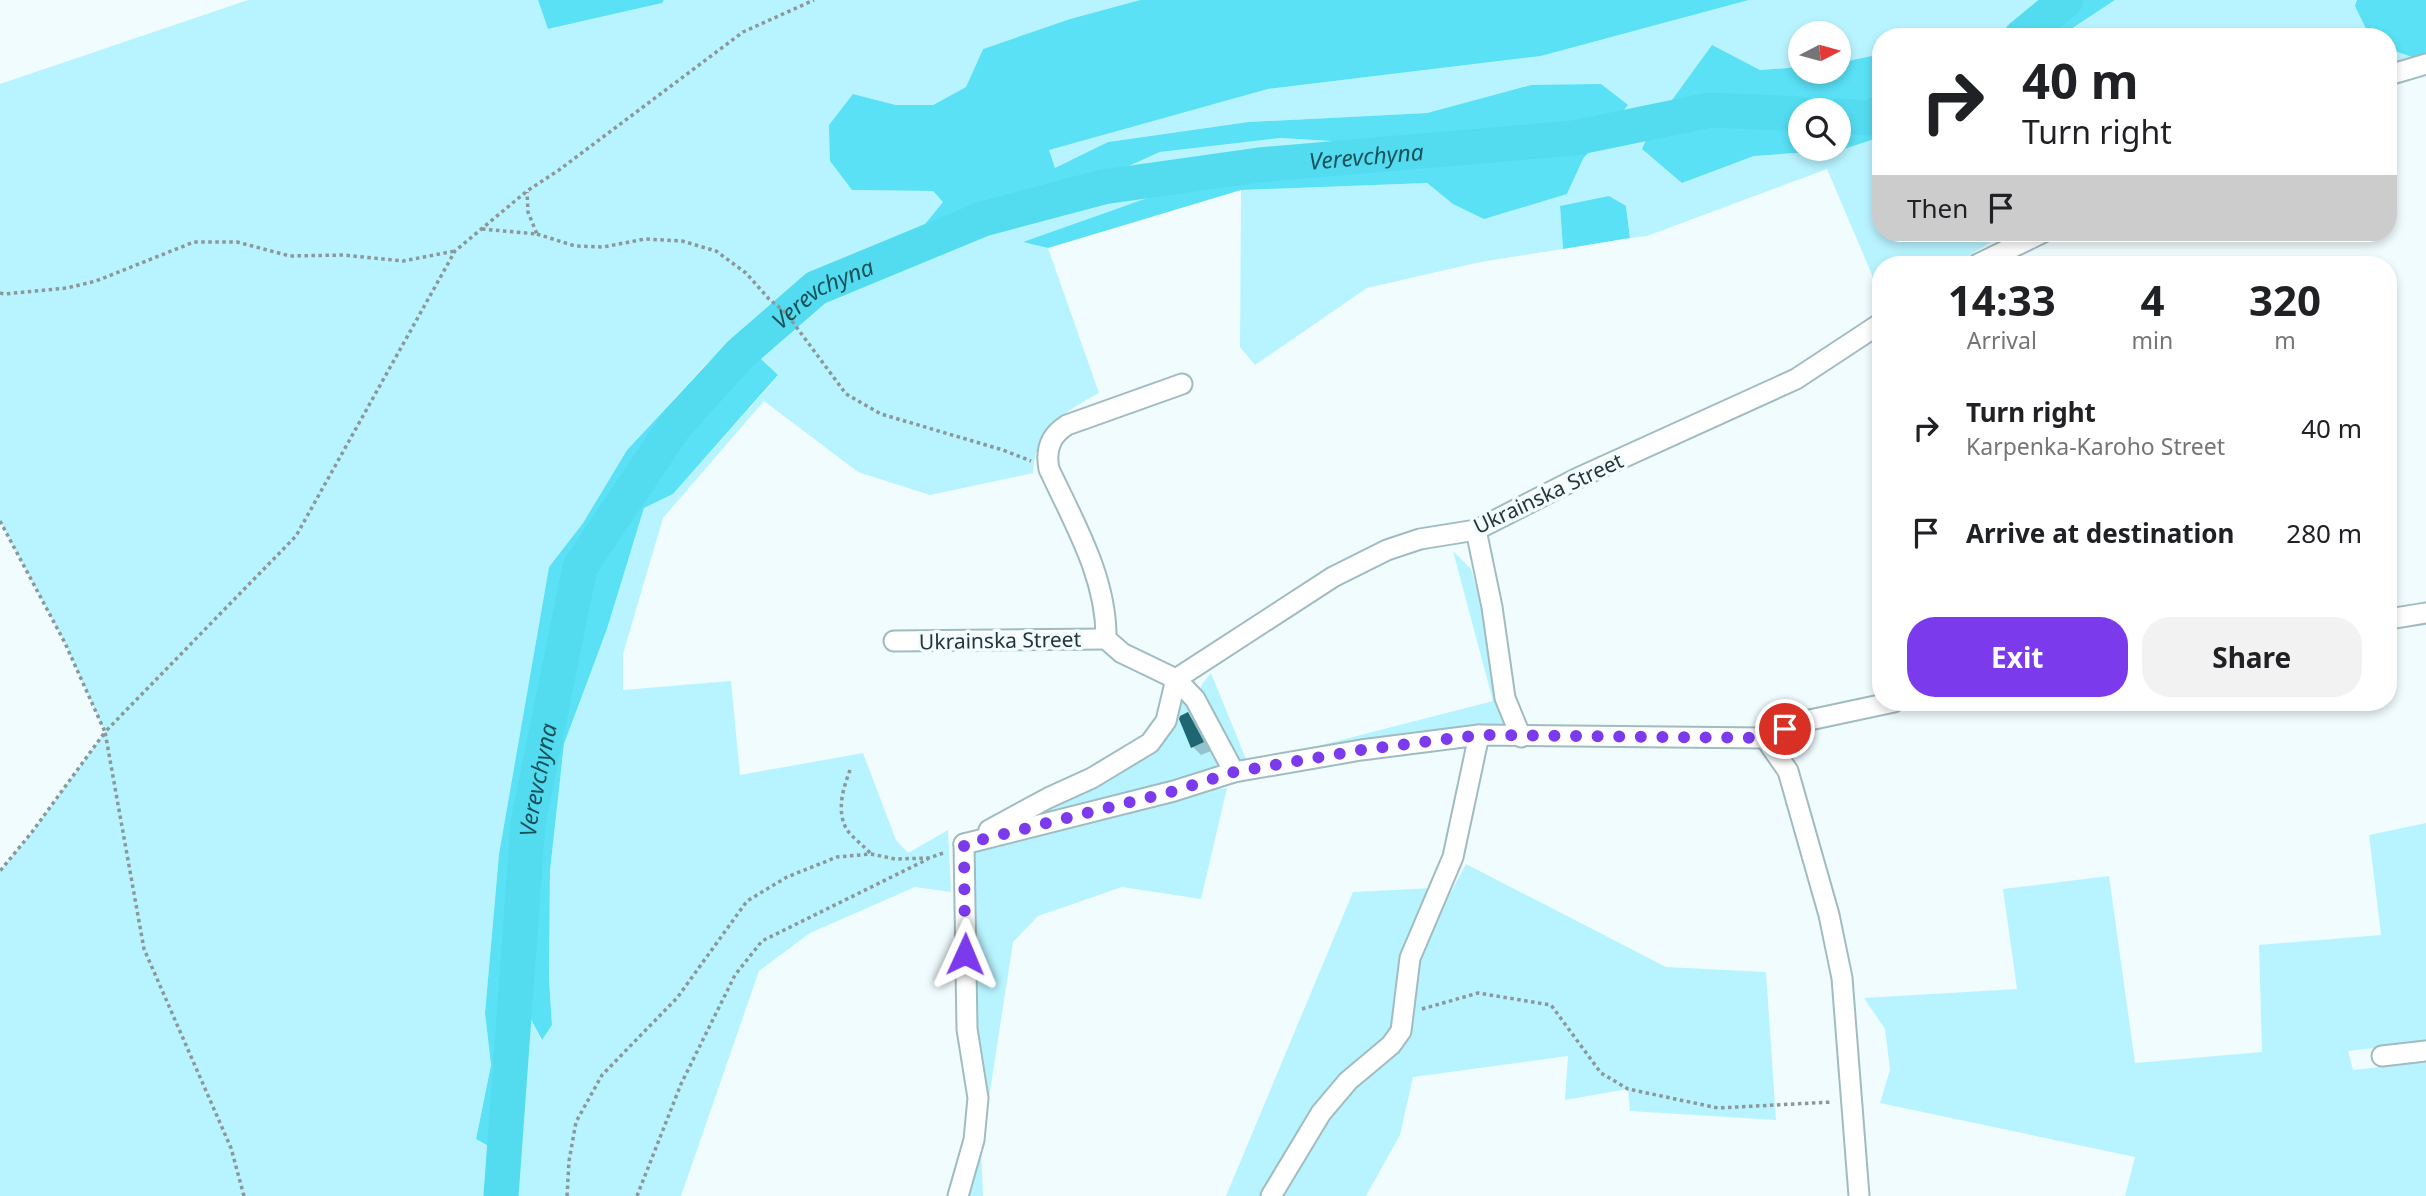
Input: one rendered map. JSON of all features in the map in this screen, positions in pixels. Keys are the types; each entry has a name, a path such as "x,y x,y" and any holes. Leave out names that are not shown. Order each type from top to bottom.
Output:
{"street":[{"path":"2397,73 2426,64"},
{"path":"1995,256 2023,242"},
{"name":"Ukrainska Street","path":"894,641 1105,639 1122,653 1176,679 1333,578 1387,550 1420,539 1476,530 1578,478 1797,379 1872,329"},
{"path":"1049,469 1048,450 1056,432 1067,425 1182,384"},
{"name":"Ukrainska Street","path":"1049,469 1097,572 1106,619 1105,639"},
{"path":"1476,530 1492,607 1505,698 1521,737"},
{"path":"2397,618 2426,614"},
{"path":"1176,679 1195,699 1234,772"},
{"path":"964,844 1048,798 1092,778 1150,743 1166,721 1176,679"},
{"path":"964,844 1174,791 1234,772 1361,750 1479,735 1765,738 1805,721 1872,707"},
{"path":"1271,1196 1321,1113 1348,1081 1391,1045 1401,1031 1410,958 1453,857 1479,735"},
{"path":"1765,738 1788,771 1829,915 1842,978 1859,1196"},
{"path":"958,1196 974,1140 978,1098 967,1029 964,844"},
{"path":"2382,1056 2426,1051"}],"path":[{"path":"0,871 105,732 296,537 455,251 527,191 743,32 814,0"},
{"path":"527,191 528,212 537,234"},
{"path":"482,229 537,234 575,246 603,247 645,239 682,241 716,251 746,273 769,299 786,313 846,394 881,414 1003,450 1049,469"},
{"path":"0,293 67,288 96,281 194,243 237,243 290,256 343,255 403,261 455,251"},
{"path":"0,521 65,643 105,732 144,949 231,1148 244,1196"},
{"path":"850,770 843,790 841,810 847,829 871,854"},
{"path":"637,1196 681,1084 735,975 762,941 929,858 964,844"},
{"path":"567,1196 569,1161 576,1122 602,1075 677,998 747,901 787,877 837,857 871,854 895,859 929,858"},
{"path":"1403,1014 1478,993 1551,1005 1601,1073 1628,1089 1718,1108 1852,1102"}],"shaded area":[{"path":"248,0 538,0 549,29 661,3 664,0 1140,0 1070,19 983,49 966,87 933,105 896,105 853,94 852,190 933,191 944,201 952,245 1160,152 1281,138 1379,144 1359,164 1201,179 1024,242 1048,248 1099,393 1063,415 1046,433 1039,445 1033,473 930,495 858,472 764,401 663,518 623,654 623,690 731,681 740,775 863,753 896,840 908,853 948,830 951,892 915,887 810,933 759,971 681,1196 0,1196 0,871 105,732 65,643 0,521 0,84","holes":["761,359 778,376 673,494 644,508 607,629 564,744 550,871 549,979 552,1025 541,1040 525,1004 494,1150 476,1139 491,1065 485,1013 499,854 549,567 583,523 627,450 708,362"]},
{"path":"538,0 664,0 662,3 548,29"},
{"path":"1140,0 1749,0 1541,56 1268,89 1049,150 1055,168 1108,142 1248,122 1427,113 1531,85 1601,84 1628,105 1583,159 1567,194 1484,219 1453,204 1427,183 1241,190 1048,248 1023,242 1201,179 1359,164 1379,144 1281,138 1160,152 952,245 917,234 943,202 933,191 852,190 830,161 829,125 853,94 896,105 933,105 966,87 983,49 1070,19"},
{"path":"1749,0 2076,0 2041,28 1872,28 1872,56 1852,61 1852,21 1788,21 1788,68 1760,70 1712,46 1682,183 1754,156 1788,154 1788,161 1851,161 1851,147 1872,140 1872,242 1991,242 1968,256 1872,256 1872,275 1827,169 1647,236 1630,238 1626,206 1560,206 1563,249 1480,262 1367,288 1255,365 1240,347 1241,190 1427,183 1453,204 1567,194 1583,159 1627,105 1531,85 1427,113 1248,122 1108,142 1055,169 1048,149 1268,89 1541,56"},
{"path":"2076,0 2115,0 2073,28 2041,28"},
{"path":"2115,0 2426,0 2426,56 2397,66 2397,28 2073,28"},
{"path":"2357,0 2426,0 2426,56 2418,59 2397,52 2397,28 2366,28 2355,6"},
{"path":"1712,45 1760,70 1788,68 1788,84 1852,84 1852,60 1872,56 1872,140 1851,147 1851,98 1788,98 1788,154 1754,156 1682,183 1642,149 1651,129"},
{"path":"1609,196 1626,206 1630,238 1563,249 1560,206"},
{"path":"761,359 778,375 673,494 644,508 607,629 564,744 550,871 549,979 552,1025 542,1040 524,1006 495,1150 476,1139 491,1065 485,1013 499,854 549,567 583,523 627,450 709,362"},
{"path":"1453,551 1471,569 1487,626 1499,703 1512,730 1460,731 1248,764 1493,701"},
{"path":"1211,673 1248,764 1237,763 1199,695 1202,684"},
{"path":"1179,688 1229,769 991,833 1149,750"},
{"path":"1227,788 1201,899 1122,887 1038,916 1013,942 988,1104 974,1021 968,850 1202,791"},
{"path":"2426,823 2426,1042 2348,1051 2353,1070 2426,1062 2426,1196 2125,1196 2135,1157 1880,1103 1890,1070 1885,1029 1864,998 2017,989 2003,889 2109,876 2135,1063 2262,1052 2259,945 2381,935 2369,835"},
{"path":"1466,864 1666,967 1766,972 1776,1120 1630,1111 1628,1089 1565,1100 1568,1056 1413,1077 1400,1135 1366,1196 1281,1196 1332,1107 1402,1042 1421,948"},
{"path":"1432,888 1394,1025 1267,1192 1260,1196 1226,1196 1353,892"},
{"path":"981,1149 983,1196 962,1196"}],"building":[{"path":"1188,712 1204,742 1191,748 1179,719"}],"waterway":[{"name":"Verevchyna","path":"2032,28 2066,0"},
{"name":"Verevchyna","path":"501,1196 528,823 580,567 674,427 740,354 816,288 983,219 1103,187 1259,165 1574,138 1710,110 1788,113"},
{"name":"Verevchyna","path":"1851,117 1872,117"}],"route":[{"path":"965,954 964,844 1113,804 1174,791 1234,772 1361,750 1479,735 1765,738 1785,729"}]}
